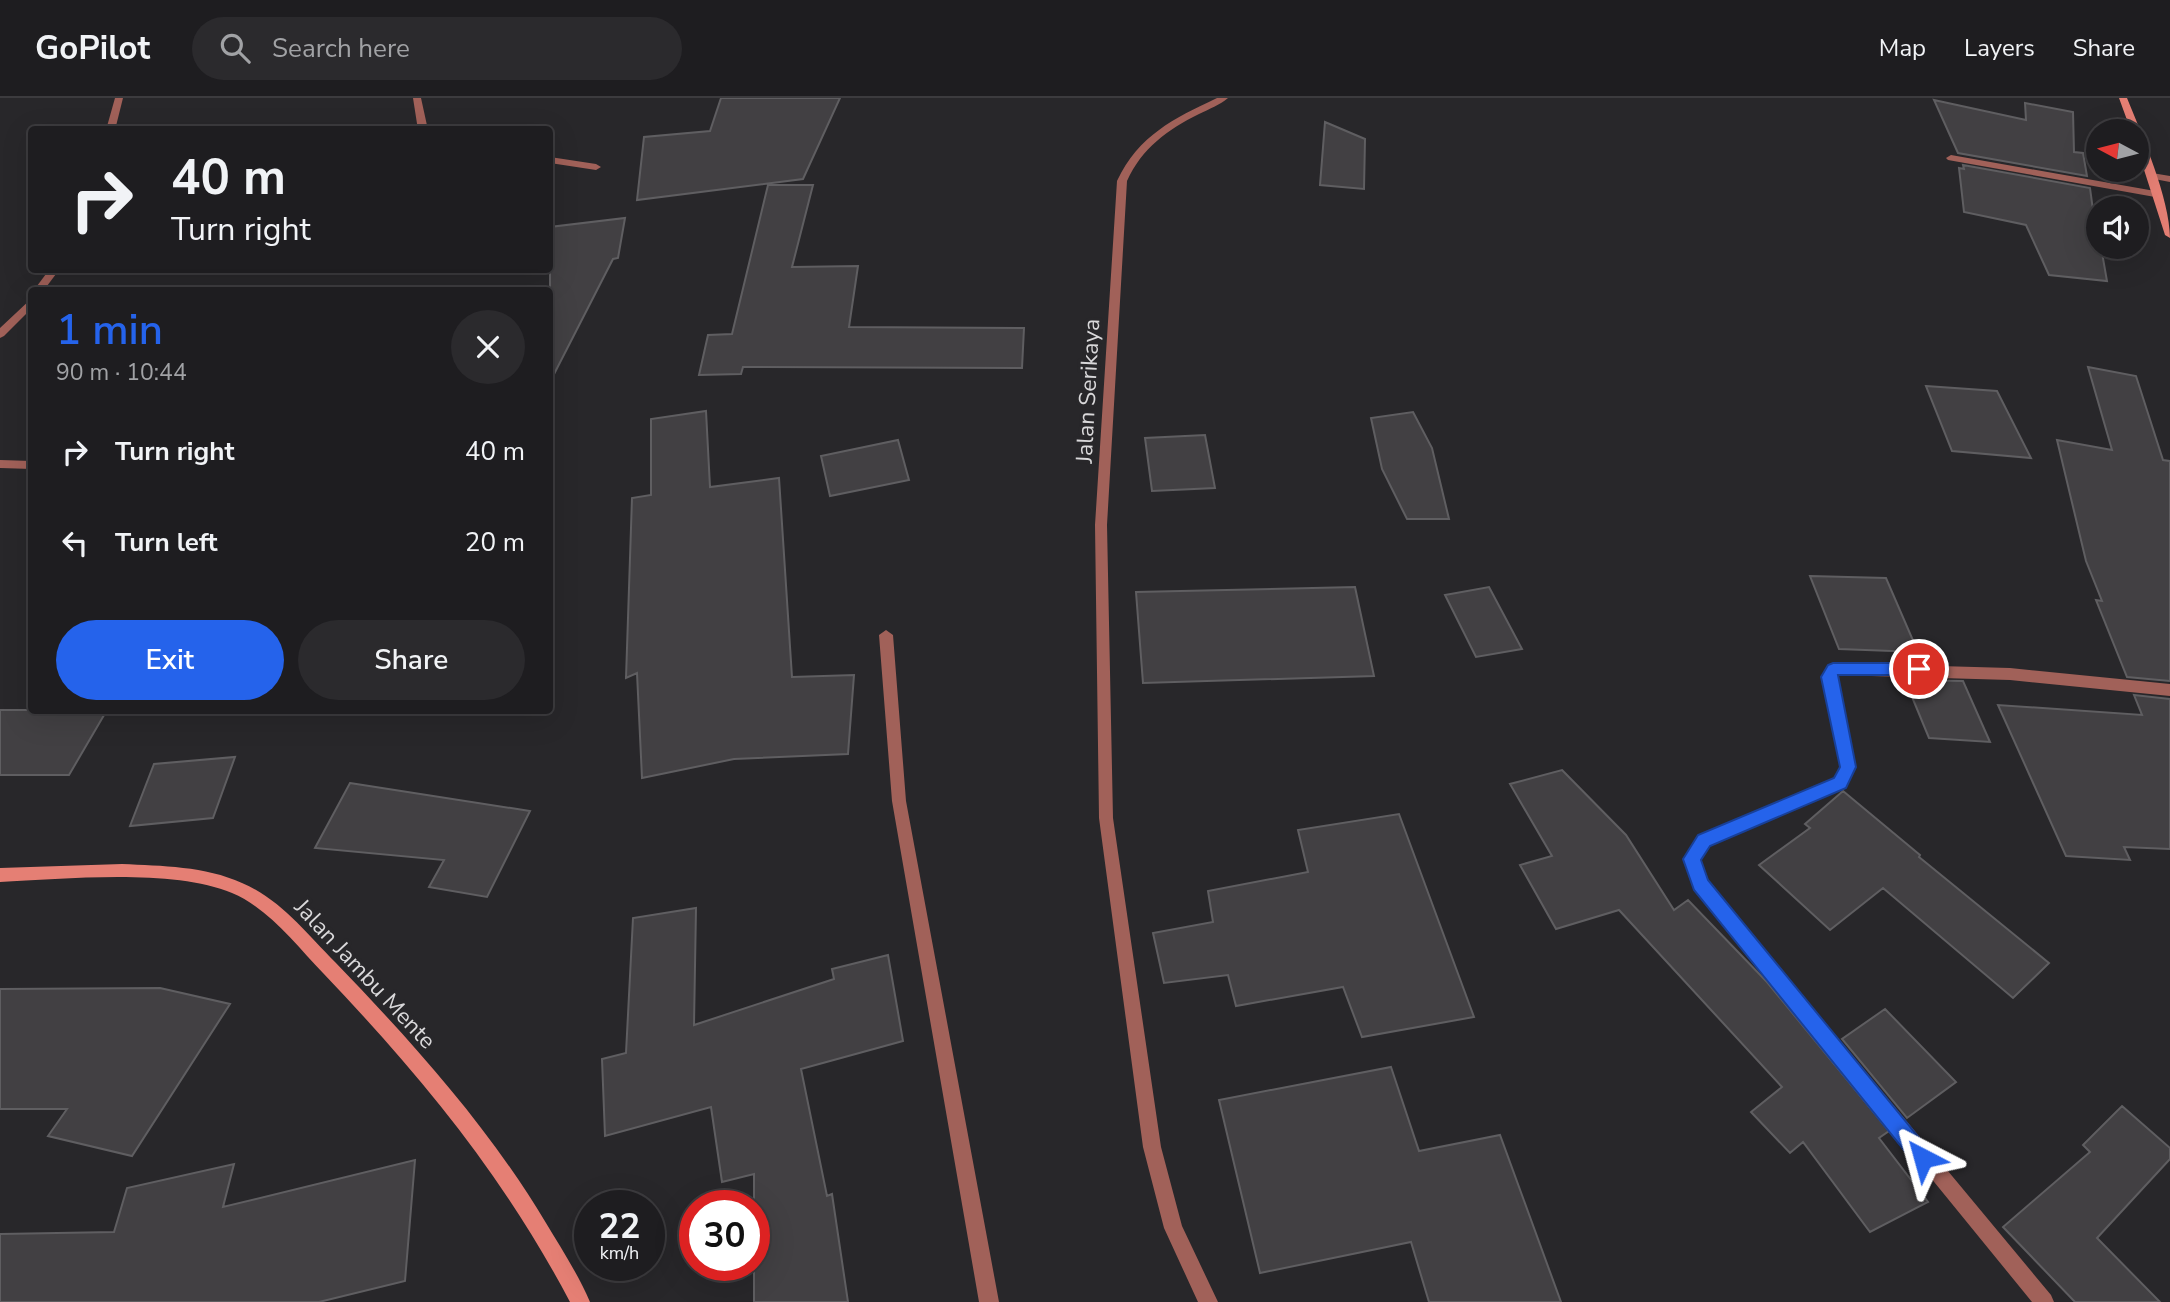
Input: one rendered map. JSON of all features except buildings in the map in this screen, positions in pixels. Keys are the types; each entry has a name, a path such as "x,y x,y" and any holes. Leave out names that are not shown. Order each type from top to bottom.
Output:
{"main road":[{"path":"2123,98 2131,119"},
{"path":"2149,168 2155,194 2170,234"},
{"name":"Jalan Jambu Mente","path":"0,874 183,874 236,887 274,911 377,1016 475,1129 554,1250 580,1302"}],"street":[{"path":"111,126 119,98"},
{"path":"417,98 422,126"},
{"name":"Jalan Serikaya","path":"1208,1302 1173,1228 1153,1147 1106,818 1101,525 1122,181 1129,163 1144,144 1168,126 1224,98"},
{"path":"1951,158 2155,194"},
{"path":"553,160 596,167"},
{"path":"2152,176 2170,179"},
{"path":"0,334 28,305"},
{"path":"0,464 28,465"},
{"path":"886,635 899,802 989,1302"},
{"path":"2044,1302 1700,885 1692,859 1704,840 1840,783 1848,767 1829,677 1833,669 2010,674 2170,690"}],"route":[{"path":"1919,669 1833,669 1829,677 1848,767 1840,783 1704,840 1692,859 1700,885 1923,1158"}]}
